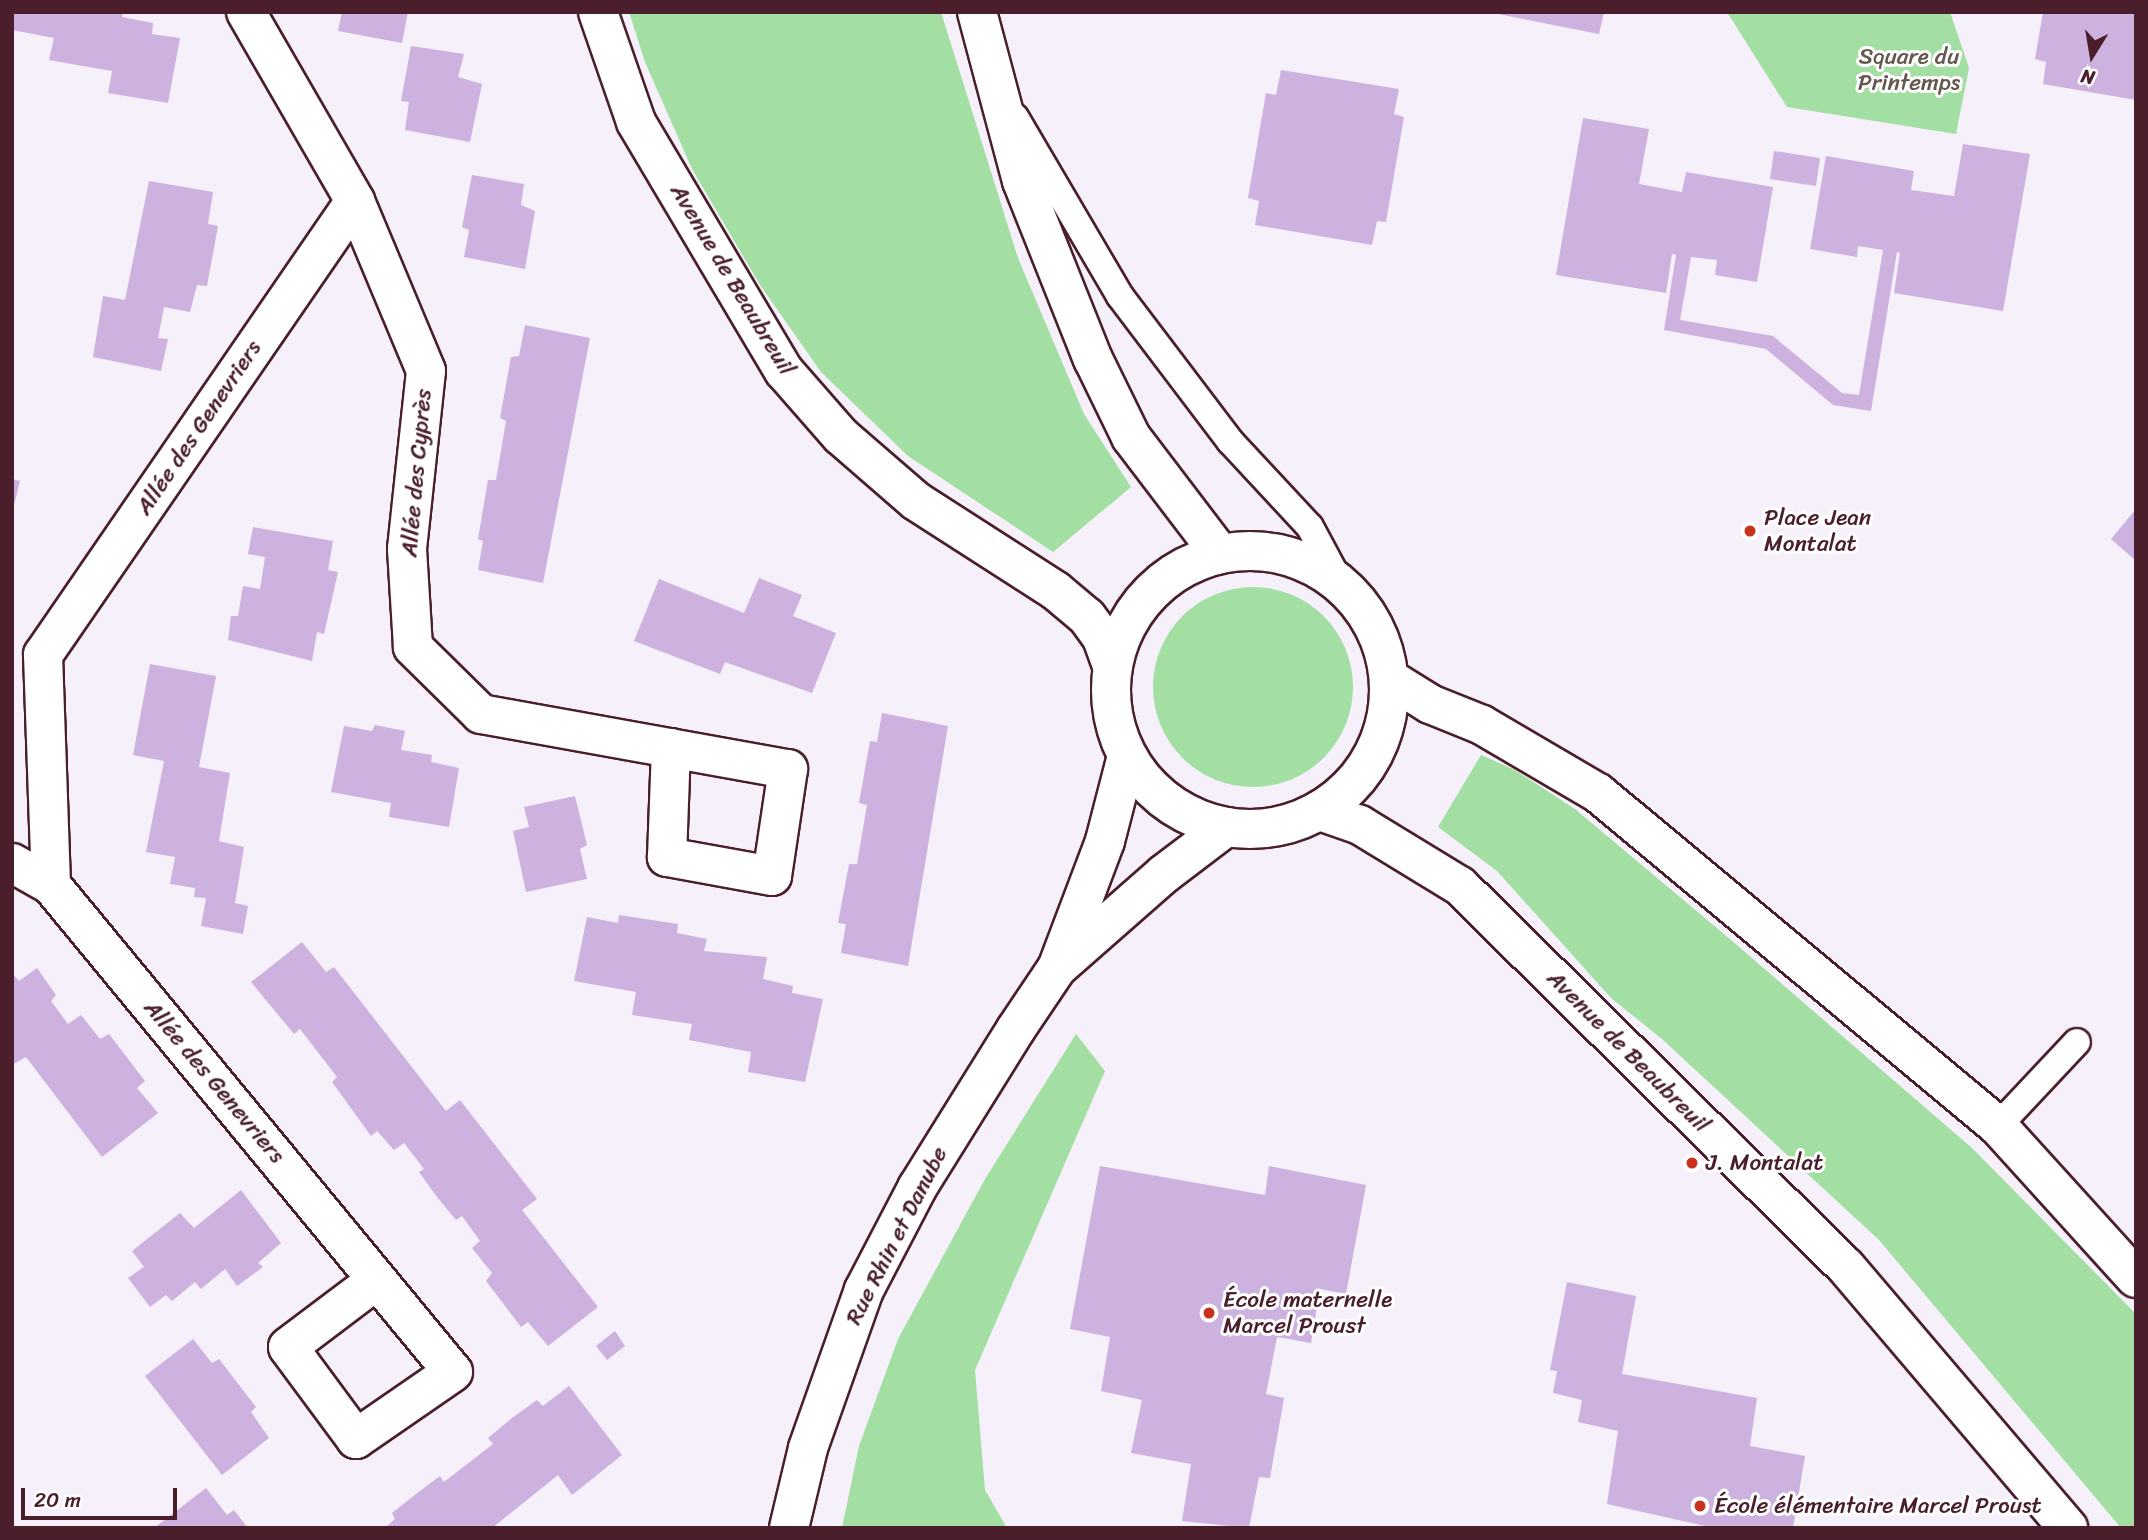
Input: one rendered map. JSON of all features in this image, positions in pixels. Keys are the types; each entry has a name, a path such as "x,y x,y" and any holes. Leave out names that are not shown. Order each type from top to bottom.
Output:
{"main road":[{"name":"Allée des Cyprès","path":"246,12 355,201 426,371 407,549 413,647 481,714 671,748"},
{"name":"Avenue de Beaubreuil","path":"598,12 636,122 784,371 841,436 916,502 1055,591 1087,617 1102,638 1112,666"},
{"path":"977,12 1022,181 1093,359 1131,437 1220,554"},
{"name":"Allée des Genevriers","path":"51,885 27,656 355,201"},
{"name":"Avenue de Beaubreuil","path":"1262,550 1302,560 1339,581 1364,609 1382,642 1390,679 1387,718 1374,754 1351,786 1320,811 1275,827 1226,828 1187,814 1152,789 1127,756 1110,697 1112,666 1125,627 1149,593 1181,568 1220,554 1262,550"},
{"path":"1390,679 1430,704 1482,725 1598,793 1998,1126 2136,1278"},
{"name":"Rue Rhin et Danube","path":"789,1528 808,1448 864,1290 918,1188 1058,968 1105,841 1127,756"},
{"name":"Avenue de Beaubreuil","path":"1320,811 1360,825 1460,886 1846,1267 2068,1528"},
{"name":"Rue Rhin et Danube","path":"1058,968 1164,874 1226,828"},
{"name":"Allée des Genevriers","path":"12,863 51,885 377,1280"}],"lane":[{"path":"996,85 1120,296 1230,441 1310,527 1339,581"},
{"path":"1998,1126 2077,1042"}],"green space":[{"path":"629,12 941,12 1018,258 1084,414 1131,487 1053,552 908,456 821,372 760,285 692,169 645,62"},
{"name":"Square du Printemps","path":"1727,12 1950,12 1969,68 1956,134 1787,107"},
{"path":"1253,587 1291,595 1308,604 1323,617 1336,632 1345,649 1353,687 1345,725 1336,742 1323,757 1308,770 1291,779 1253,787 1215,779 1198,770 1183,757 1170,742 1161,725 1153,687 1161,649 1170,632 1183,617 1198,604 1215,595"},
{"path":"1481,755 1513,769 1575,809 1731,940 1972,1148 2136,1314 2136,1528 2121,1528 1879,1240 1662,1039 1611,998 1497,871 1438,827"},
{"path":"1076,1034 1105,1071 975,1370 985,1490 1007,1528 842,1528 859,1446 898,1339 985,1179"}],"building":[{"path":"12,12 123,12 122,17 153,23 152,34 180,38 168,103 108,93 112,71 49,60 54,38 12,30"},
{"path":"342,12 408,12 402,43 338,31"},
{"path":"1488,12 1604,12 1599,34"},
{"path":"2043,12 2136,12 2136,100 2043,84 2046,62 2035,59"},
{"path":"411,46 464,54 458,77 482,84 470,142 405,130 409,102 401,101"},
{"path":"1281,70 1399,89 1394,114 1404,117 1386,222 1377,221 1372,245 1255,225 1259,201 1248,198 1266,93 1276,95"},
{"path":"1583,118 1649,129 1639,184 1682,192 1686,172 1773,187 1757,282 1715,275 1717,260 1691,257 1680,320 1773,336 1842,393 1859,395 1883,250 1858,246 1857,257 1810,249 1826,156 1914,171 1911,190 1954,196 1963,144 2030,154 2003,311 1894,293 1900,253 1897,252 1871,411 1833,405 1766,349 1664,330 1676,255 1672,254 1666,293 1556,275"},
{"path":"1774,151 1820,158 1816,186 1770,179"},
{"path":"472,175 524,184 521,205 535,211 525,269 464,257 469,230 462,227"},
{"path":"149,181 213,192 208,224 218,226 207,286 197,285 190,312 164,307 158,338 168,339 161,371 93,357 103,296 125,300"},
{"path":"525,325 590,338 543,583 478,570 483,541 478,539 488,480 496,480 506,421 500,418 511,357 519,356"},
{"path":"12,479 20,481 13,509 12,509"},
{"path":"2136,509 2136,561 2111,539"},
{"path":"253,527 333,541 328,570 338,572 324,634 317,632 312,661 228,640 231,616 238,616 243,586 260,589 265,557 248,554"},
{"path":"759,578 802,595 793,616 836,633 812,693 725,662 720,674 634,641 659,579 744,613"},
{"path":"150,664 216,676 199,767 230,773 219,841 244,847 235,903 248,906 243,934 201,926 206,898 194,897 195,888 170,884 175,857 146,852 164,761 133,755"},
{"path":"882,713 948,726 908,966 841,953 846,924 838,923 849,864 857,864 867,805 859,803 870,741 877,742"},
{"path":"375,725 405,731 401,750 432,755 431,762 459,768 449,827 389,817 391,803 331,792 344,726 372,731"},
{"path":"575,796 587,845 580,849 587,879 526,892 513,831 529,827 524,807"},
{"path":"619,915 678,924 677,933 707,939 704,951 767,957 763,979 793,986 792,993 823,999 805,1082 748,1072 751,1052 689,1040 692,1024 632,1015 636,992 574,981 587,917 618,923"},
{"path":"302,942 326,972 334,967 446,1111 460,1100 537,1199 522,1210 598,1307 548,1346 528,1322 521,1327 486,1281 492,1273 472,1248 480,1241 462,1216 456,1220 437,1197 419,1172 424,1169 404,1143 394,1150 377,1131 371,1136 332,1082 337,1077 300,1029 294,1034 251,982"},
{"path":"37,968 56,995 51,1001 68,1024 81,1015 100,1039 109,1034 145,1081 137,1088 158,1113 102,1157 26,1057 12,1065 12,973 19,981"},
{"path":"1100,1166 1265,1195 1269,1166 1366,1185 1346,1294 1320,1289 1311,1343 1277,1337 1266,1394 1284,1398 1270,1478 1259,1477 1249,1528 1182,1521 1191,1464 1131,1453 1142,1400 1101,1391 1110,1337 1070,1329"},
{"path":"241,1190 281,1243 258,1263 263,1267 237,1286 225,1269 201,1289 195,1282 172,1301 166,1295 150,1307 128,1278 144,1267 132,1251 180,1213 194,1228"},
{"path":"1567,1282 1636,1296 1622,1374 1757,1398 1750,1446 1805,1456 1793,1528 1714,1528 1607,1504 1618,1431 1578,1422 1582,1400 1553,1393 1557,1371 1550,1370"},
{"path":"615,1331 625,1346 607,1360 596,1346"},
{"path":"193,1339 212,1363 219,1359 256,1407 251,1412 269,1438 222,1475 145,1376"},
{"path":"569,1386 622,1455 572,1495 558,1475 492,1528 385,1528 395,1519 392,1513 416,1494 440,1476 444,1482 493,1444 488,1438 512,1418 537,1400 543,1406"},
{"path":"206,1488 227,1515 234,1510 248,1528 154,1528"}],"place":[{"name":"Place Jean Montalat","path":"1750,531"},
{"name":"J. Montalat","path":"1692,1163"},
{"name":"École maternelle Marcel Proust","path":"1209,1313"},
{"name":"École élémentaire Marcel Proust","path":"1700,1506"}]}
